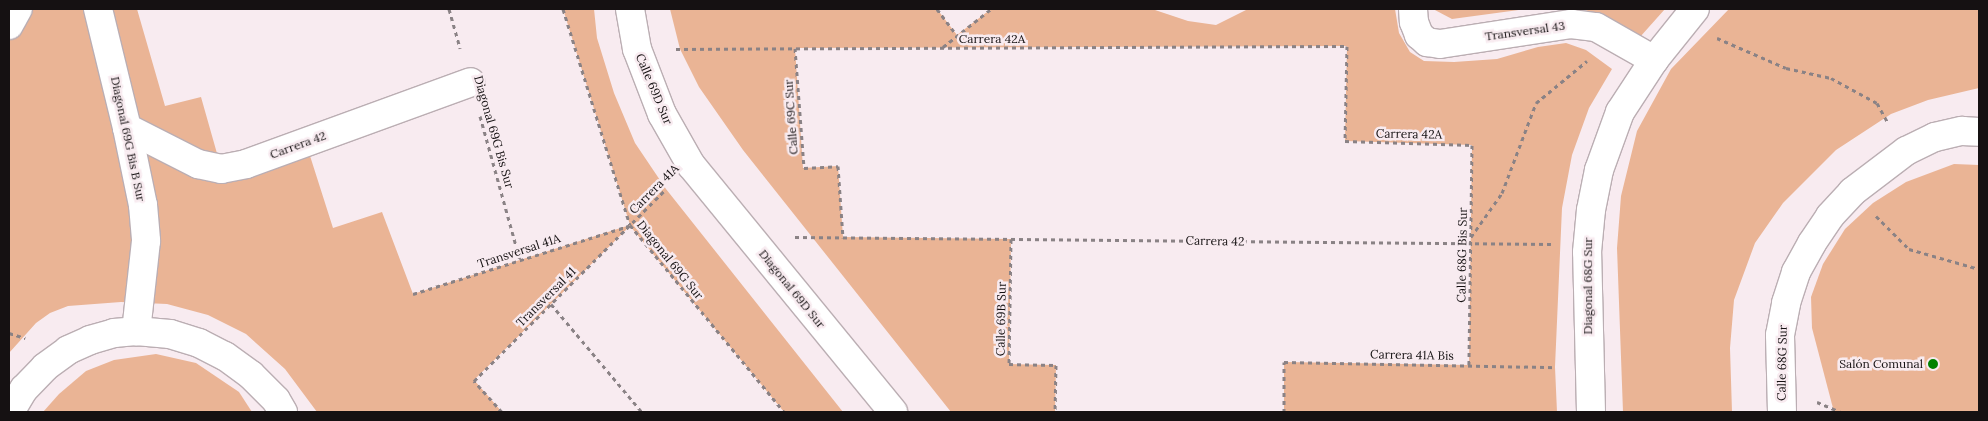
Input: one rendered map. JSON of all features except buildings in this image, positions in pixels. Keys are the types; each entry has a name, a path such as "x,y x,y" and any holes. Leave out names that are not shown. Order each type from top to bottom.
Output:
{"street":[{"path":"9,25 18,9"},
{"name":"Diagonal 69G Bis B Sur","path":"98,9 127,128 143,205 146,241 136,331"},
{"name":"Calle 69D Sur","path":"630,9 637,49 662,114 690,165"},
{"name":"Transversal 43","path":"1413,9 1414,22 1419,35 1427,42 1440,44 1571,24 1596,27 1654,60"},
{"name":"Diagonal 68G Sur","path":"1592,412 1586,294 1587,244 1591,210 1610,135 1620,112 1654,60 1689,16"},
{"name":"Carrera 42","path":"127,128 198,164 221,169 246,164 470,82"},
{"name":"Calle 68G Sur","path":"1782,412 1780,335 1786,303 1796,272 1830,216 1852,192 1906,151 1935,137 1962,131 1979,132"},
{"name":"Diagonal 69D Sur","path":"690,165 893,412"},
{"path":"10,412 24,389 45,367 68,350 90,340 114,333 136,331 170,334 199,343 225,356 251,375 276,400 283,412"}],"path":[{"name":"Diagonal 69G Bis Sur","path":"449,9 520,260"},
{"name":"Diagonal 69G Sur","path":"562,9 630,225 784,412"},
{"path":"937,9 957,36"},
{"path":"942,48 991,9"},
{"path":"1689,16 1786,68 1831,78 1877,103 1906,151"},
{"path":"1471,237 1502,193 1536,103 1616,37"},
{"name":"Carrera 42A","path":"637,49 1347,46 1345,141 1472,145"},
{"name":"Calle 69C Sur","path":"795,48 804,168 838,166 843,238"},
{"name":"Calle 68G Bis Sur","path":"1469,365 1472,145"},
{"name":"Carrera 41A","path":"630,225 690,165"},
{"path":"1852,192 1909,249 1979,269"},
{"name":"Transversal 41A","path":"413,294 630,225"},
{"name":"Transversal 41","path":"502,412 474,381 630,225"},
{"name":"Carrera 42","path":"843,238 1587,244"},
{"name":"Calle 69B Sur","path":"1011,239 1009,364 1056,365 1055,412"},
{"path":"551,304 642,412"},
{"name":"Carrera 41A Bis","path":"1284,412 1284,362 1590,367"}],"shaded area":[{"path":"9,9 137,9 165,106 201,97 220,164 304,137 333,228 382,212 413,294 630,225 563,9 594,9 597,38 614,93 635,143 666,189 843,412 784,412 630,226 474,380 502,412 317,412 285,369 246,334 208,315 167,304 121,302 68,306 50,313 36,323 9,353"},
{"path":"670,9 937,9 957,35 991,9 1152,9 1188,21 1216,25 1248,9 1395,9 1399,33 1410,52 1424,61 1454,62 1497,59 1538,47 1566,43 1586,50 1612,69 1589,108 1572,155 1562,208 1555,367 1557,412 1284,412 1284,362 1469,365 1472,145 1345,141 1347,46 795,48 803,168 838,166 843,237 1011,239 1009,364 1056,365 1055,412 951,412 743,150 699,87 680,49"},
{"path":"1433,9 1526,9 1452,19"},
{"path":"1582,9 1665,9 1640,37 1612,19"},
{"path":"1729,9 1979,9 1979,88 1928,100 1891,114 1836,150 1783,203 1755,243 1734,300 1730,348 1732,412 1623,412 1617,248 1621,196 1637,131 1671,69"},
{"path":"1954,164 1979,165 1979,412 1834,412 1812,328 1811,297 1823,264 1845,229 1873,203 1906,182"},
{"path":"156,354 196,363 239,392 252,412 43,412 59,394 86,371 114,360"}],"place":[{"name":"Salón Comunal","path":"1933,364"}]}
